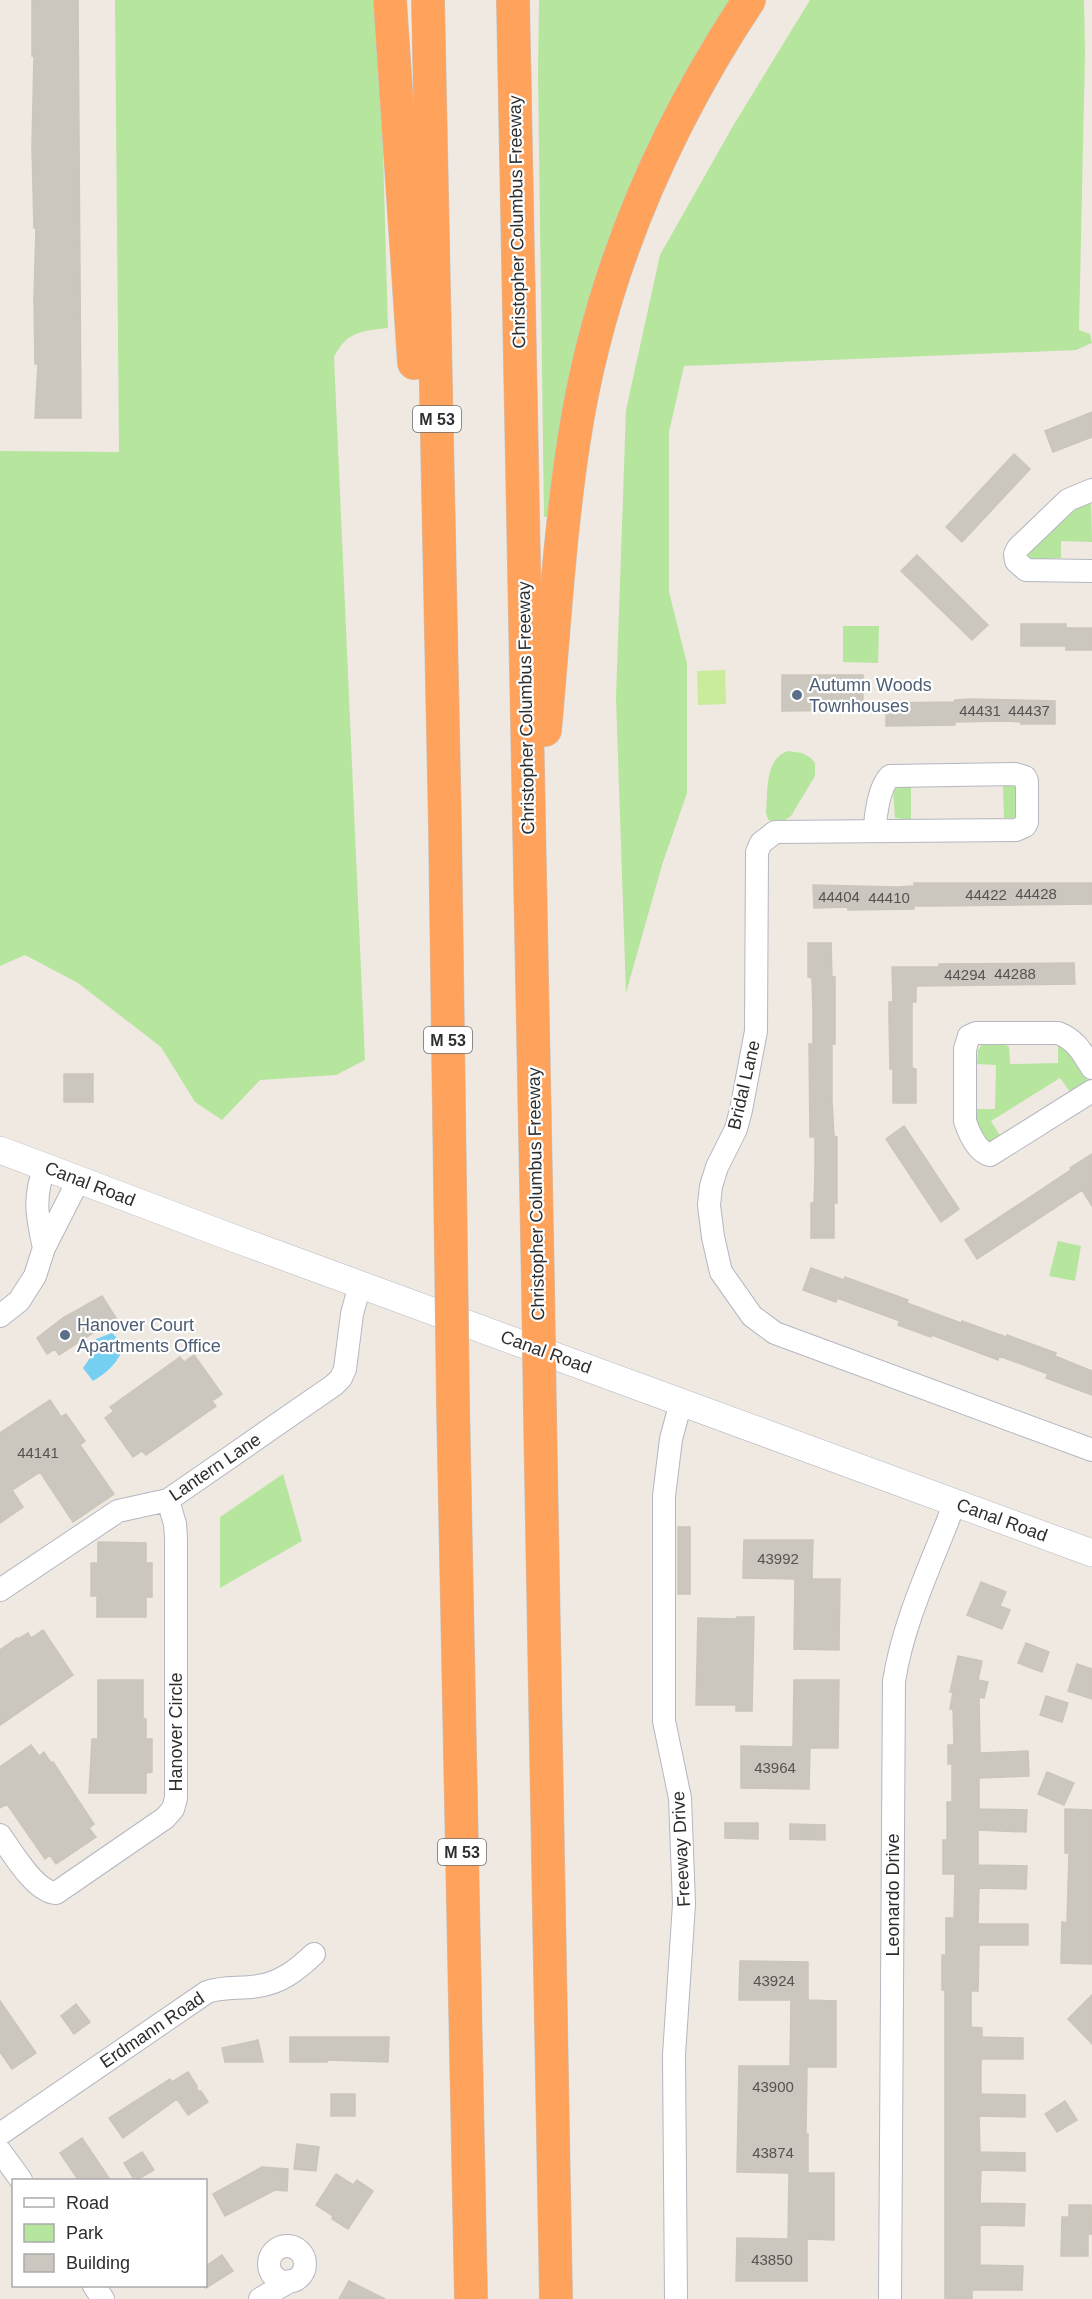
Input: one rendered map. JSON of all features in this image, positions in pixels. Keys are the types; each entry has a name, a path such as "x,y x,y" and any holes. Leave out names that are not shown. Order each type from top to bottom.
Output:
{"highway":[{"path":"390,0 446,827"},
{"name":"M 53","path":"428,0 446,827 453,1404 471,2299"},
{"name":"Christopher Columbus Freeway","path":"513,0 556,2299"},
{"path":"530,900 568,478 581,401 598,328 619,257 665,147 701,80 749,0"}],"street":[{"path":"1092,490 1068,500 1018,548 1015,554 1016,561 1026,570 1092,571"},
{"name":"Bridal Lane","path":"875,831 885,781 890,776 898,774 1015,774 1025,777 1027,781 1028,818 1021,829 875,831 775,832 766,837 757,852 756,1030 736,1129 717,1167 710,1196 713,1237 721,1272 752,1316 775,1333 1092,1450"},
{"path":"1092,1068 1076,1044 1058,1033 976,1033 969,1036 965,1049 965,1120 968,1130 982,1152 990,1155 1092,1091"},
{"name":"Canal Road","path":"0,1150 1092,1553"},
{"path":"44,1248 36,1212 39,1183 45,1166"},
{"path":"0,1316 19,1301 35,1276 44,1248 79,1179"},
{"name":"Lantern Lane","path":"0,1590 118,1511 168,1500 334,1385 341,1378 345,1369 354,1299 360,1284"},
{"name":"Freeway Drive","path":"676,2299 674,2055 684,1904 680,1798 664,1721 664,1507 668,1456 681,1402"},
{"name":"Hanover Circle","path":"0,1835 39,1887 50,1893 56,1893 165,1818 173,1809 176,1798 176,1538 175,1524 168,1500"},
{"name":"Leonardo Drive","path":"890,2299 894,1682 898,1653 908,1619 955,1502"},
{"name":"Erdmann Road","path":"0,2134 207,1992 220,1988 271,1983 301,1966 314,1954"},
{"path":"0,2151 20,2179"},
{"path":"287,2246 298,2250 304,2260 300,2276 265,2296 272,2255 276,2250 287,2246"},
{"path":"269,2266 271,2272 279,2280 290,2281"}],"green space":[{"path":"115,0 376,0 381,82 388,328 363,332 350,337 334,357 365,1060 336,1075 260,1080 222,1120 195,1102 161,1047 78,983 25,955 0,966 0,451 119,452"},
{"path":"539,0 737,0 698,63 552,516 544,517 538,75"},
{"path":"810,0 1084,0 1085,53 1079,330 1090,334 1092,343 1076,350 684,366 669,432 669,592 687,664 687,793 662,865 626,993 616,698 626,410 660,255 733,126"},
{"path":"1091,502 1092,542 1061,541 1061,558 1027,560 1028,554 1075,510"},
{"path":"843,626 879,626 878,663 843,662"},
{"path":"725,670 726,704 698,705 697,671"},
{"path":"788,751 802,753 811,758 815,763 815,776 791,816 784,821 772,823 766,813 771,769 780,755"},
{"path":"1003,786 1015,786 1016,789 1017,816 1013,818 1004,818"},
{"path":"898,787 911,787 911,820 895,818 893,791"},
{"path":"1001,1042 1009,1047 1010,1064 1058,1063 1058,1046 1066,1046 1089,1082 1071,1093 1060,1078 991,1121 1001,1137 988,1145 976,1125 976,1109 995,1109 996,1065 977,1064 978,1050 983,1043"},
{"path":"1058,1241 1081,1246 1075,1281 1049,1276"},
{"path":"283,1474 302,1541 220,1588 220,1517"}],"water":[{"path":"112,1333 124,1345 122,1351 112,1366 93,1381 83,1368 92,1355 96,1339"}],"building":[{"path":"32,0 78,0 81,418 35,418 38,364 35,364 36,228 34,228 32,146 34,56 32,56"},
{"path":"1092,412 1092,437 1053,452 1045,431"},
{"path":"1014,454 1030,469 962,542 946,527"},
{"path":"917,555 988,625 972,640 901,571"},
{"path":"1021,624 1066,624 1066,628 1092,628 1092,650 1066,650 1066,646 1021,646"},
{"path":"782,675 863,675 863,710 782,711"},
{"path":"971,699 1055,701 1055,724 1021,724 1021,722 1004,721 955,722 955,725 886,726 886,703 954,702"},
{"path":"914,883 1092,883 1092,904 914,906 914,909 848,910 848,907 814,908 813,885 897,887 914,886"},
{"path":"808,943 831,943 832,977 835,977 832,1102 834,1136 837,1137 837,1203 834,1203 834,1238 811,1238 815,1137 810,1137 809,1044 813,1044 813,1011 812,978 808,977"},
{"path":"1074,963 1075,984 916,986 916,1002 912,1002 912,1068 916,1069 916,1103 893,1103 889,1020 889,1002 893,1002 892,967 939,967 939,964"},
{"path":"64,1074 93,1074 93,1102 64,1102"},
{"path":"904,1126 959,1209 941,1222 886,1139"},
{"path":"1092,1154 1092,1206 1082,1190 977,1259 965,1240"},
{"path":"811,1268 844,1280 845,1277 908,1300 907,1303 961,1323 962,1321 1006,1337 1007,1335 1056,1353 1055,1356 1092,1371 1092,1395 1046,1378 1048,1374 1024,1365 999,1356 998,1360 898,1325 900,1321 837,1298 836,1302 803,1290"},
{"path":"102,1296 116,1318 59,1355 55,1349 47,1354 37,1338 63,1318"},
{"path":"194,1355 222,1394 212,1401 216,1406 146,1455 142,1451 133,1457 105,1418 114,1411 110,1407 180,1357 184,1362"},
{"path":"50,1400 61,1417 66,1414 85,1441 80,1445 114,1494 73,1522 40,1472 12,1490 23,1507 0,1523 0,1433"},
{"path":"678,1527 690,1527 690,1594 678,1594"},
{"path":"744,1540 813,1540 812,1579 840,1579 839,1650 794,1649 795,1579 743,1578"},
{"path":"98,1542 146,1543 146,1563 152,1563 152,1597 146,1597 146,1617 97,1617 97,1596 91,1596 91,1563 98,1563"},
{"path":"981,1582 1006,1592 1000,1606 1010,1610 1002,1629 967,1615"},
{"path":"737,1617 754,1617 752,1711 736,1711 736,1705 696,1705 698,1618 737,1619"},
{"path":"43,1630 73,1675 0,1725 0,1650 17,1638 28,1633 31,1638"},
{"path":"1026,1643 1049,1652 1042,1672 1018,1663"},
{"path":"958,1656 982,1661 978,1680 988,1682 984,1698 979,1697 980,1753 1028,1751 1029,1776 979,1778 979,1809 1027,1810 1026,1832 978,1830 978,1865 1027,1866 1026,1889 979,1888 978,1924 1028,1924 1028,1945 979,1945 978,1991 971,1991 971,2027 982,2028 982,2037 1023,2038 1023,2059 981,2059 981,2094 1025,2095 1025,2117 979,2116 980,2152 1025,2153 1025,2171 981,2170 980,2203 1025,2204 1024,2226 980,2225 980,2265 1023,2266 1022,2290 972,2290 972,2299 945,2299 945,1990 942,1990 942,1955 946,1955 946,1918 954,1918 955,1874 943,1874 943,1840 947,1840 947,1802 952,1802 952,1764 948,1764 948,1745 954,1745 953,1709 950,1709 953,1692 950,1692"},
{"path":"1077,1664 1092,1669 1092,1699 1068,1691"},
{"path":"98,1680 143,1680 143,1719 146,1719 146,1739 152,1739 152,1772 146,1773 146,1793 89,1793 92,1739 98,1739"},
{"path":"794,1680 839,1680 838,1748 810,1748 809,1789 741,1788 741,1746 793,1747"},
{"path":"1046,1696 1068,1703 1062,1722 1040,1715"},
{"path":"31,1745 39,1756 44,1752 51,1763 53,1762 94,1824 89,1828 96,1837 56,1864 50,1855 45,1859 7,1804 0,1808 0,1767"},
{"path":"1047,1772 1074,1783 1064,1805 1038,1794"},
{"path":"1065,1809 1092,1810 1092,1964 1061,1963 1062,1922 1067,1923 1069,1853 1065,1853"},
{"path":"725,1823 758,1823 758,1839 725,1838"},
{"path":"790,1824 825,1825 825,1840 790,1839"},
{"path":"740,1961 808,1962 808,2000 836,2001 836,2067 807,2067 806,2134 808,2134 808,2173 834,2173 834,2240 807,2239 807,2281 736,2281 737,2238 788,2239 789,2173 737,2172 739,2066 790,2066 791,2000 739,2000"},
{"path":"1092,1995 1092,2044 1068,2019"},
{"path":"0,2001 36,2053 12,2069 0,2052"},
{"path":"76,2004 90,2022 74,2034 61,2016"},
{"path":"290,2037 389,2037 388,2062 327,2060 327,2062 290,2062"},
{"path":"258,2040 263,2062 225,2062 222,2048"},
{"path":"188,2072 197,2086 197,2091 201,2091 208,2102 188,2115 177,2099 123,2138 109,2118 170,2079 172,2082"},
{"path":"331,2094 355,2094 355,2116 331,2116"},
{"path":"1065,2101 1077,2120 1057,2132 1045,2114"},
{"path":"82,2138 110,2179 78,2179 60,2153"},
{"path":"297,2144 319,2147 316,2171 294,2169"},
{"path":"142,2152 154,2170 138,2179 134,2179 124,2163"},
{"path":"262,2167 288,2169 287,2191 275,2190 225,2216 213,2194"},
{"path":"336,2174 353,2185 357,2180 373,2191 348,2229 316,2205"},
{"path":"1069,2205 1091,2205 1092,2234 1088,2234 1088,2256 1061,2256 1062,2217 1069,2217"},
{"path":"222,2255 233,2271 206,2288 207,2265"},
{"path":"349,2281 385,2299 339,2299"}],"place":[{"name":"Autumn Woods Townhouses","path":"797,695"},
{"name":"Hanover Court Apartments Office","path":"65,1335"}]}
